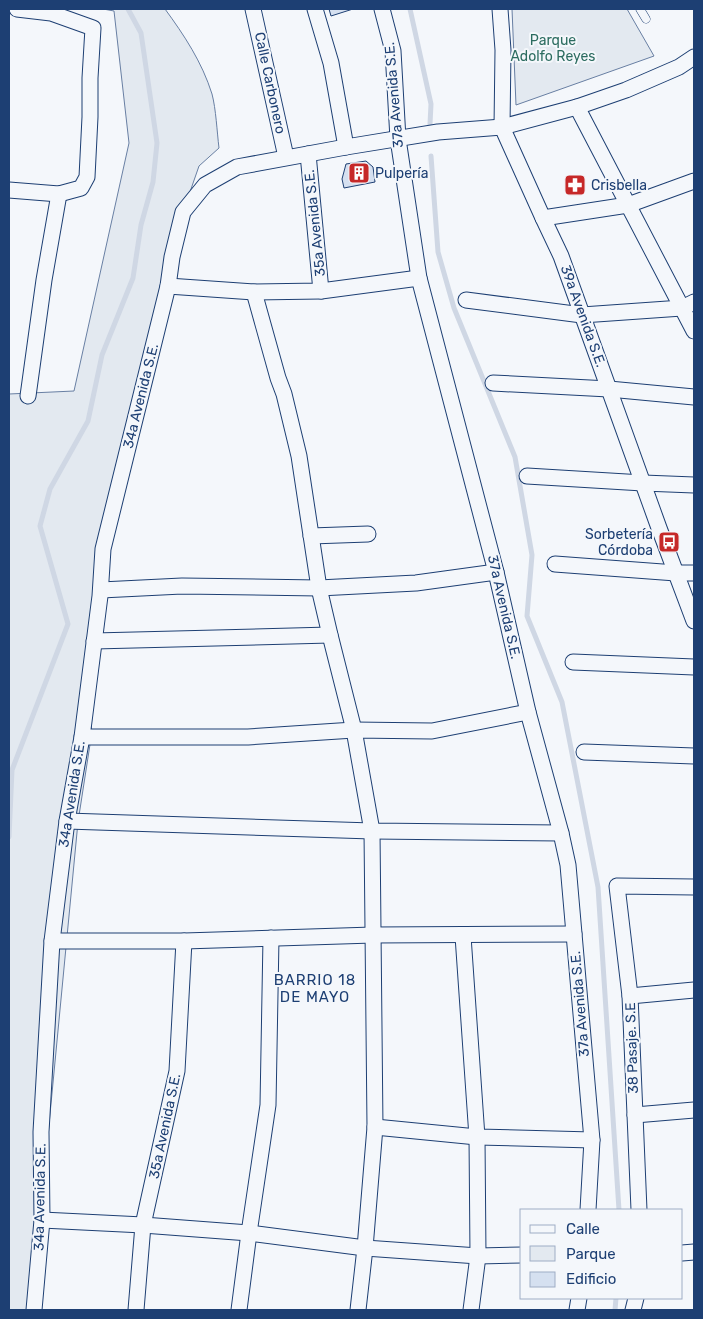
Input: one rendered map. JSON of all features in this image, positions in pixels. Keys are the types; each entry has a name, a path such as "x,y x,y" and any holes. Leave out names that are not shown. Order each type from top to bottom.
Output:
{"street":[{"path":"9,190 59,194 81,188 87,177 90,117 93,28 51,13 17,9"},
{"name":"Calle Carbonero","path":"253,9 286,158"},
{"path":"315,9 331,63 346,147"},
{"name":"37a Avenida S.E.","path":"382,9 392,51 398,139 419,278 496,572 528,712 568,865 592,1140 588,1209"},
{"name":"39a Avenida S.E.","path":"500,9 504,50 502,127 561,256 694,621"},
{"name":"34a Avenida S.E.","path":"34,1310 42,1220 41,1132 52,941 67,821 82,737 101,590 103,549 168,286 172,257 183,212 205,184 238,167 438,132 502,127 577,107 626,90 679,67 694,57"},
{"path":"577,107 628,205 688,305 694,331"},
{"name":"35a Avenida S.E.","path":"308,154 321,291"},
{"path":"543,218 628,205 694,181"},
{"path":"28,396 44,280 59,194"},
{"path":"168,286 254,292 321,291 419,278"},
{"path":"254,292 284,394 299,456 319,588 354,730 372,831 375,1127 358,1310"},
{"path":"466,300 582,315 688,305"},
{"path":"493,383 609,388 694,397"},
{"path":"526,476 643,484 694,485"},
{"path":"311,536 368,534"},
{"path":"555,564 694,573"},
{"path":"101,590 182,586 319,588 416,583 496,572"},
{"path":"94,641 330,635"},
{"path":"572,662 694,667"},
{"path":"82,737 248,737 354,730 432,731 528,712"},
{"path":"584,752 694,756"},
{"path":"67,821 372,831 561,833"},
{"name":"38 Pasaje. S.E","path":"639,1209 630,996 617,886 694,887"},
{"path":"52,941 184,941 373,935 574,934"},
{"path":"463,936 477,1137 478,1256 471,1310"},
{"path":"240,1310 249,1233 268,1105 272,938"},
{"name":"35a Avenida S.E.","path":"136,1310 143,1224 177,1071 184,941"},
{"path":"630,996 694,990"},
{"path":"635,1115 694,1110"},
{"path":"375,1127 477,1137 592,1140"},
{"path":"42,1220 143,1224 249,1233 365,1248 478,1256 520,1255"}],"lane":[{"path":"640,9 646,19"}],"green space":[{"path":"103,9 165,9 192,49 208,82 212,94 219,148 199,166 183,212 103,549 94,641 91,738 78,822 48,1135 36,1310 9,1310 9,394 74,391 129,143 114,11"},
{"name":"Parque Adolfo Reyes","path":"512,9 627,9 654,56 516,105"}],"building":[{"path":"329,9 353,9 331,16"},
{"name":"Pulpería","path":"366,161 373,167 375,182 344,188 342,179 346,164"}],"waterway":[{"path":"9,837 12,770 68,624 40,526 50,489 88,421 102,355 133,278 141,225 153,182 157,143 141,33 128,9"},
{"path":"410,9 431,104 430,124"},
{"path":"431,156 438,252 454,308 515,457 532,555 527,616 562,702 598,887 619,1209"},
{"path":"615,1310 616,1299"}],"place":[{"name":"Pulpería","path":"359,173"},
{"name":"Crisbella","path":"575,185"},
{"name":"Sorbetería Córdoba","path":"669,542"}],"district":[{"name":"BARRIO 18 DE MAYO","path":"315,988"}]}
